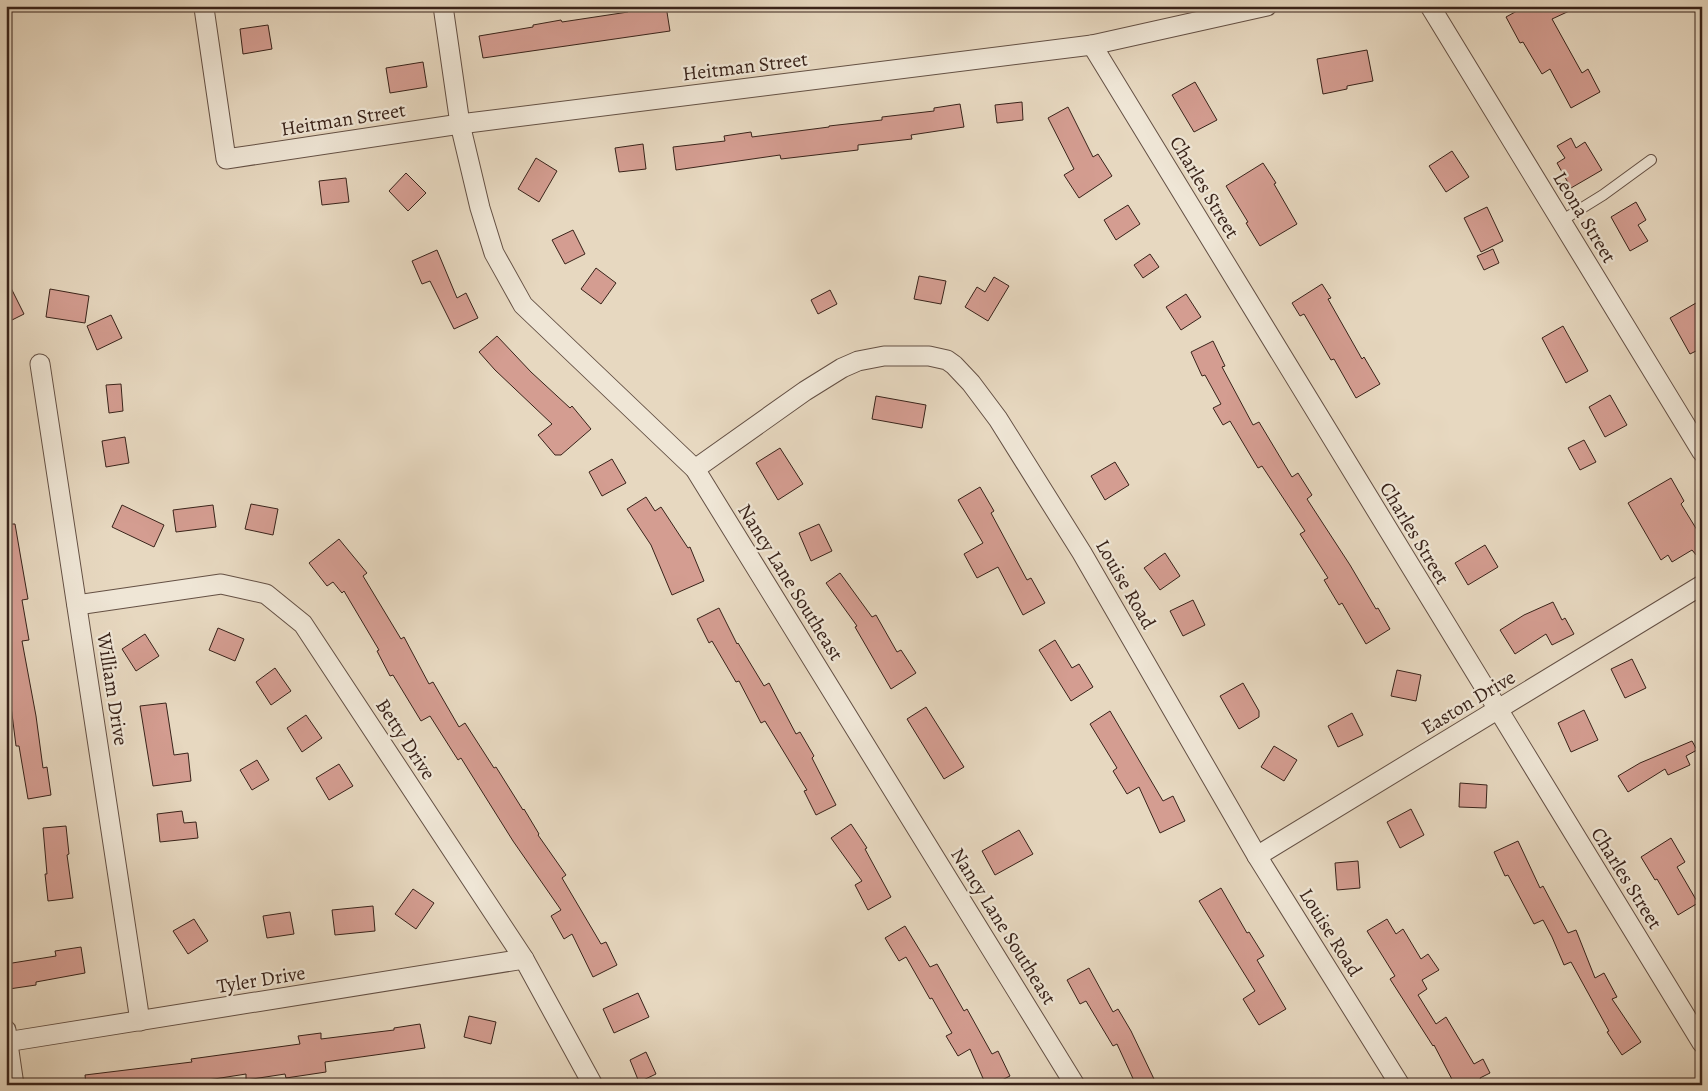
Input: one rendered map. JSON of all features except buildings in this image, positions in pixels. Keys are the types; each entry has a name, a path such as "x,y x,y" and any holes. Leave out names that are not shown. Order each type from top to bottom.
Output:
{"street":[{"name":"Nancy Lane Southeast","path":"443,6 460,124 480,208 494,253 523,305 695,469 1075,1085"},
{"name":"Heitman Street","path":"204,8 226,159 460,124 1092,45 1246,9 1267,6"},
{"name":"Leona Street","path":"1430,6 1702,452"},
{"name":"Charles Street","path":"1092,45 1702,1043"},
{"name":"Louise Road","path":"695,469 805,391 842,368 858,361 884,356 929,356 947,360 954,365 972,383 998,419 1082,553 1257,856 1400,1085"},
{"name":"William Drive","path":"40,364 140,1021"},
{"name":"Betty Drive","path":"77,605 221,584 266,594 303,624 524,959 593,1085"},
{"name":"Easton Drive","path":"1257,856 1702,585"},
{"name":"Tyler Drive","path":"7,1038 140,1021 524,959"},
{"path":"7,1038 14,1085"}],"lane":[{"path":"1561,221 1603,195 1651,160"}]}
